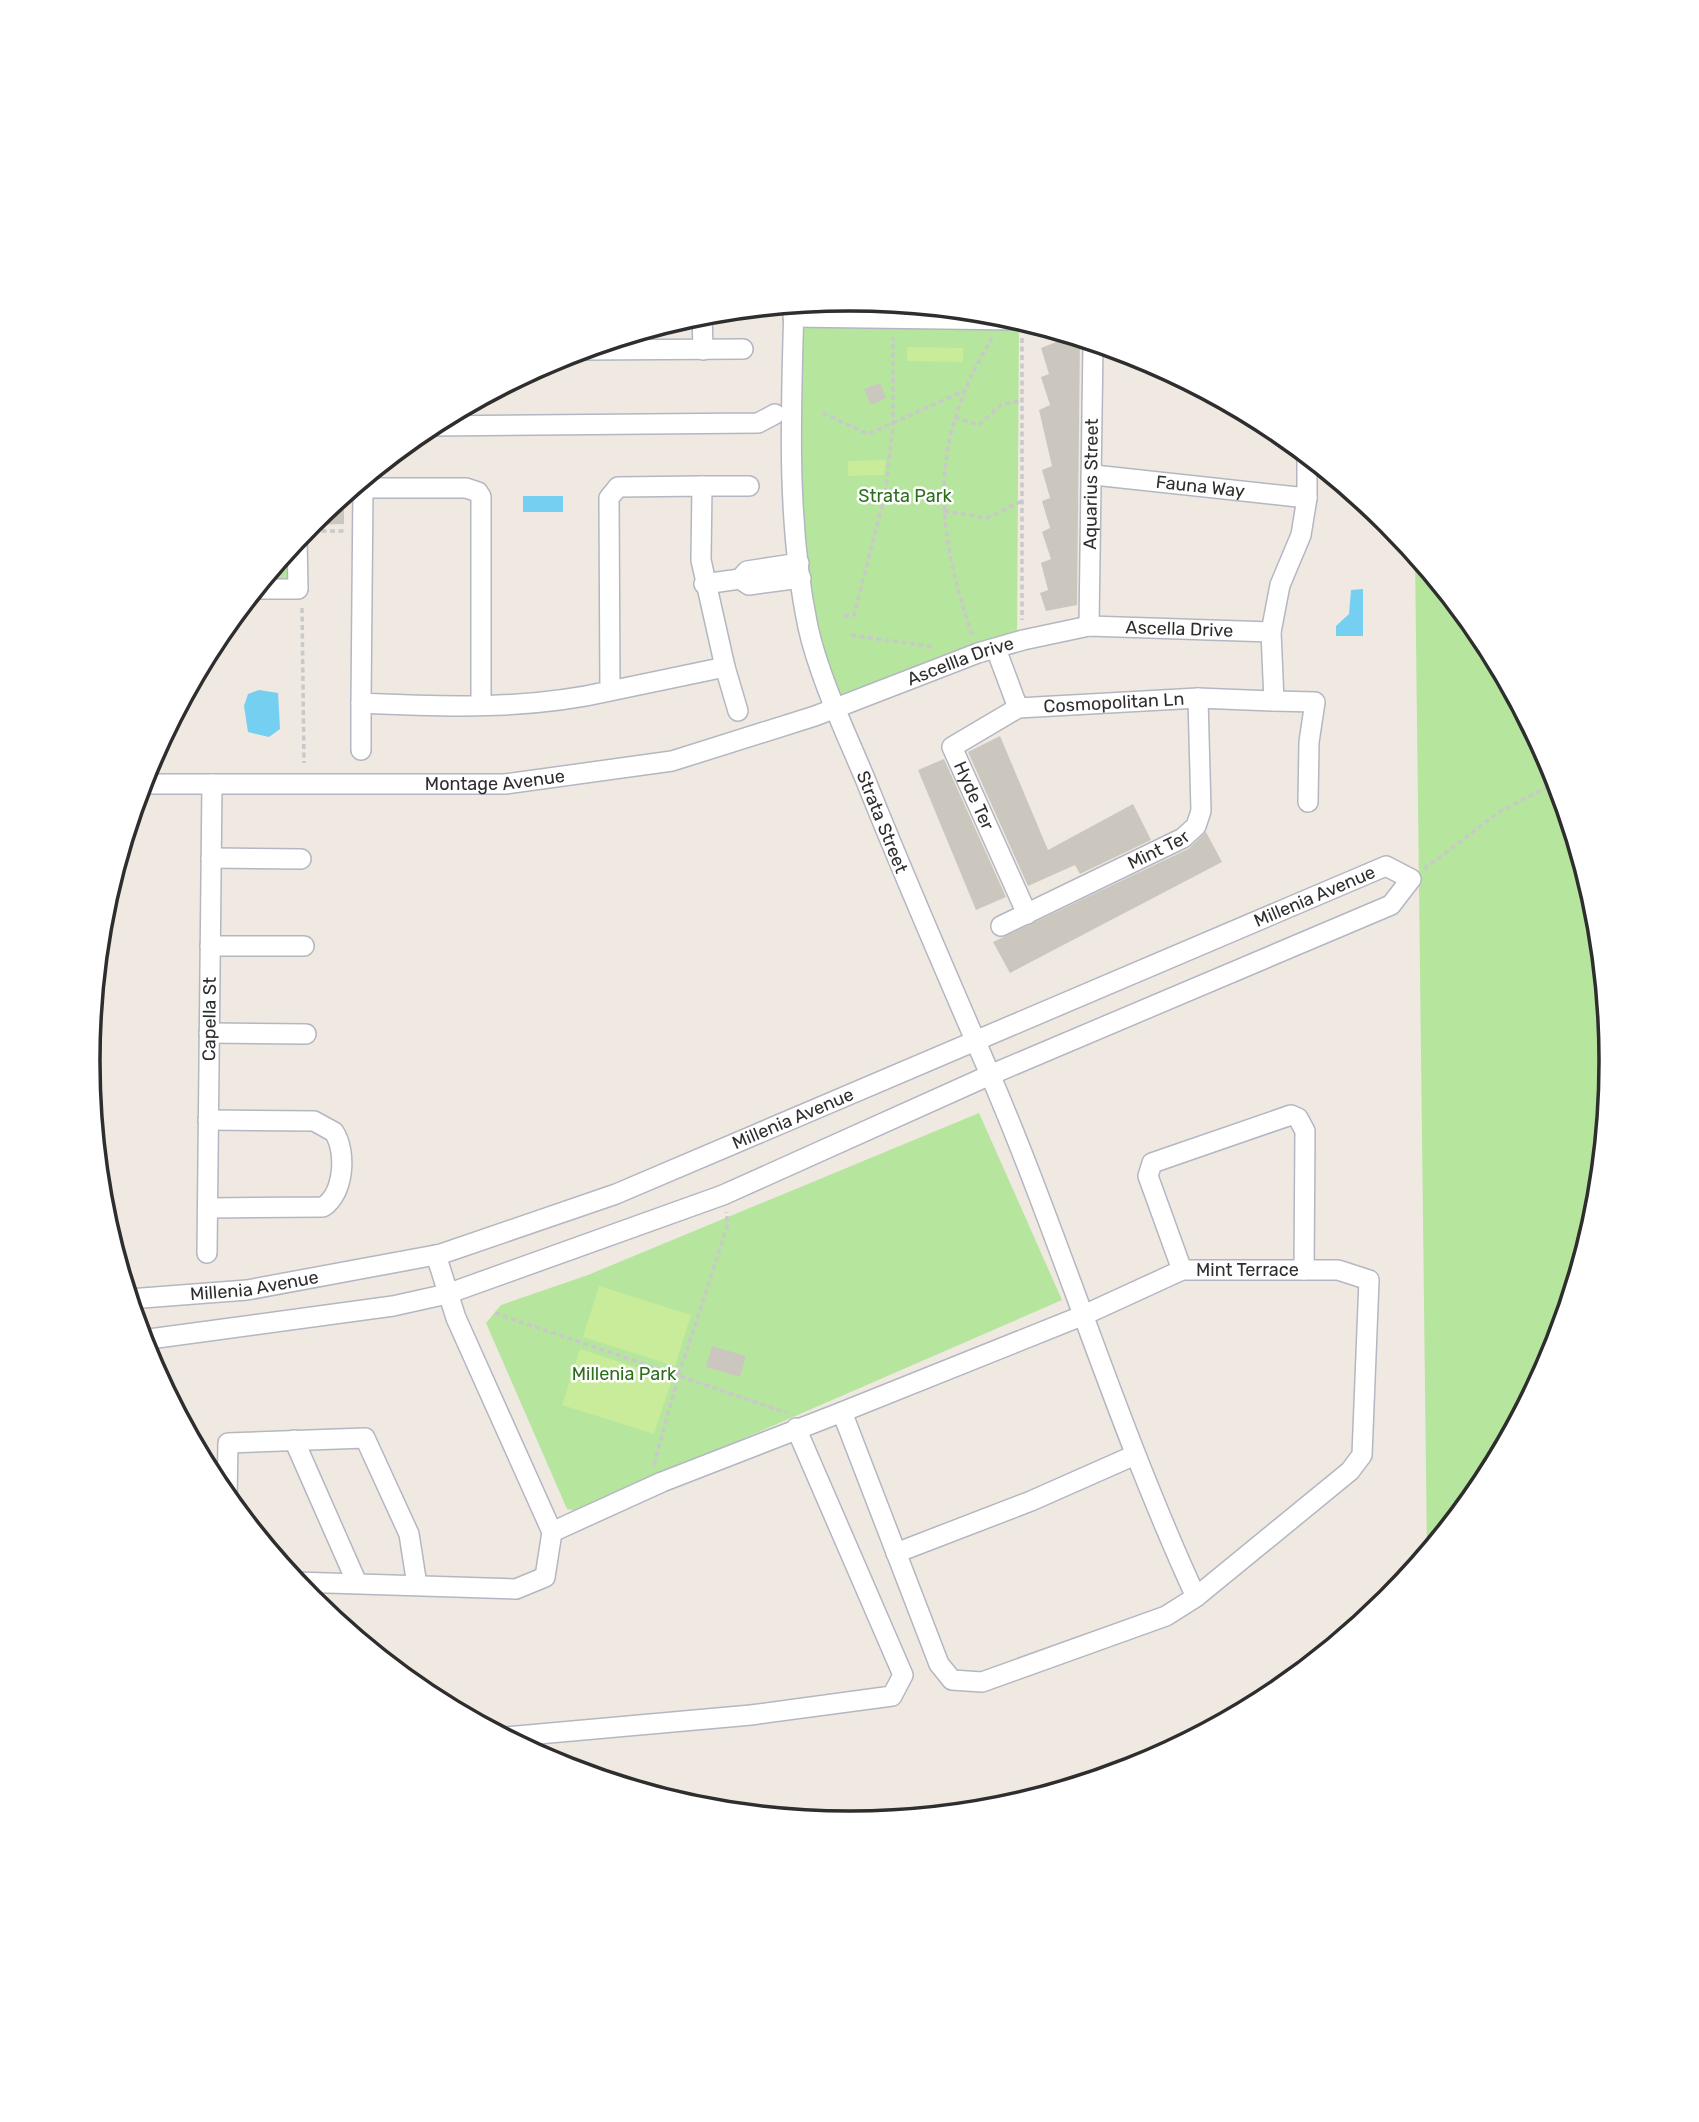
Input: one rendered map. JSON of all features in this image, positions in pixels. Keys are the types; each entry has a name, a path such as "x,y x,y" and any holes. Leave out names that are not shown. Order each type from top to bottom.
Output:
{"street":[{"path":"812,313 991,325"},
{"name":"Strata Street","path":"793,314 792,472 800,570 809,628 837,707 938,958 990,1075 1084,1315 1135,1455 1196,1597"},
{"path":"702,326 703,350"},
{"path":"612,350 743,349"},
{"name":"Aquarius Street","path":"1089,626 1094,475 1093,352"},
{"path":"453,426 758,423 775,414"},
{"path":"1274,701 1271,632 1280,585 1301,536 1307,498 1307,467"},
{"name":"Fauna Way","path":"1094,475 1307,498"},
{"path":"702,486 701,560 704,584 738,711"},
{"path":"610,691 609,498 618,487 749,486"},
{"path":"366,488 466,488 478,492 481,497 481,705"},
{"path":"361,750 363,490"},
{"path":"268,589 298,589 297,555"},
{"path":"704,584 740,579 749,585 800,570"},
{"name":"Ascella Drive","path":"1089,626 1271,632"},
{"name":"Ascellla Drive","path":"837,707 987,651 1023,640 1089,626"},
{"path":"987,651 1018,708"},
{"path":"361,703 546,704 725,667"},
{"name":"Cosmopolitan Ln","path":"1018,708 1198,698 1315,702 1309,742 1308,802"},
{"name":"Mint Ter","path":"1001,926 1183,838 1196,826 1201,811 1198,698"},
{"name":"Montage Avenue","path":"153,784 505,784 672,761 837,707"},
{"name":"Hyde Ter","path":"1018,708 952,747 1027,914"},
{"name":"Capella St","path":"207,1253 212,784"},
{"path":"211,858 302,859"},
{"name":"Millenia Avenue","path":"139,1297 247,1290 436,1255 616,1194 1386,866 1411,879 1391,905 990,1075 723,1195 447,1294 393,1306 153,1338"},
{"path":"210,946 304,946"},
{"path":"209,1033 306,1034"},
{"path":"1182,1270 1148,1176 1152,1163 1291,1115 1298,1118 1305,1130 1304,1270"},
{"path":"208,1120 322,1124 338,1139 339,1165 337,1192 331,1201 320,1208 208,1208"},
{"path":"311,1582 516,1589 545,1577 552,1532 447,1294 436,1255"},
{"name":"Mint Terrace","path":"552,1532 662,1482 1084,1315 1182,1270 1338,1270 1369,1280 1362,1455 1350,1471 1196,1597"},
{"path":"842,1412 939,1664 952,1680 982,1682 1166,1616 1196,1597"},
{"path":"523,1735 751,1715 892,1696 903,1675 796,1428"},
{"path":"227,1480 228,1443 365,1438 409,1534 417,1584"},
{"path":"294,1440 357,1583"},
{"path":"896,1553 1031,1501 1135,1455"}],"path":[{"path":"844,615 854,615 885,494 894,422 891,319"},
{"path":"1021,332 1023,640"},
{"path":"987,651 958,594 944,524 944,474 949,432 964,391 994,334"},
{"path":"823,413 868,434 964,391"},
{"path":"955,417 979,425 1002,404 1022,401"},
{"path":"944,511 987,519 1022,501"},
{"path":"319,531 346,531"},
{"path":"301,602 304,763"},
{"path":"851,635 933,647"},
{"path":"1411,879 1499,812 1547,788"},
{"path":"662,1482 652,1461 728,1224 723,1195"},
{"path":"495,1313 678,1377 787,1411 796,1428"}],"green space":[{"name":"Strata Park","path":"793,317 954,319 1019,331 1017,642 837,707 809,628"},
{"path":"907,347 963,348 963,362 907,361"},
{"path":"886,460 884,475 848,476 848,461"},
{"path":"292,560 292,578 285,585 271,586"},
{"path":"1415,570 1473,644 1522,729 1542,774 1574,867 1585,915 1598,1012 1599,1061 1593,1159 1574,1255 1559,1302 1522,1393 1499,1436 1473,1478 1427,1538"},
{"name":"Millenia Park","path":"979,1113 1062,1300 577,1511 567,1509 486,1323 501,1305 588,1275"},
{"path":"599,1286 691,1315 675,1366 583,1337"},
{"path":"580,1349 672,1379 654,1434 562,1405"}],"water":[{"path":"523,496 563,496 563,512 523,512"},
{"path":"1363,589 1363,636 1336,636 1336,626 1349,614 1351,590"},
{"path":"259,690 278,693 280,729 269,737 248,732 244,706 248,694"}],"building":[{"path":"1058,341 1080,348 1077,605 1046,611 1040,593 1048,590 1041,563 1051,559 1042,532 1050,528 1042,501 1050,498 1042,470 1052,466 1039,410 1050,405 1041,377 1049,374 1041,348"},
{"path":"880,383 886,398 871,405 864,389"},
{"path":"344,507 344,524 326,525"},
{"path":"1000,736 1048,850 1133,804 1151,840 1080,874 1075,865 1028,886 968,752"},
{"path":"944,759 1006,897 976,910 918,770"},
{"path":"1206,832 1222,862 1010,973 993,942 1188,849"},
{"path":"712,1346 746,1356 740,1377 706,1367"}]}
